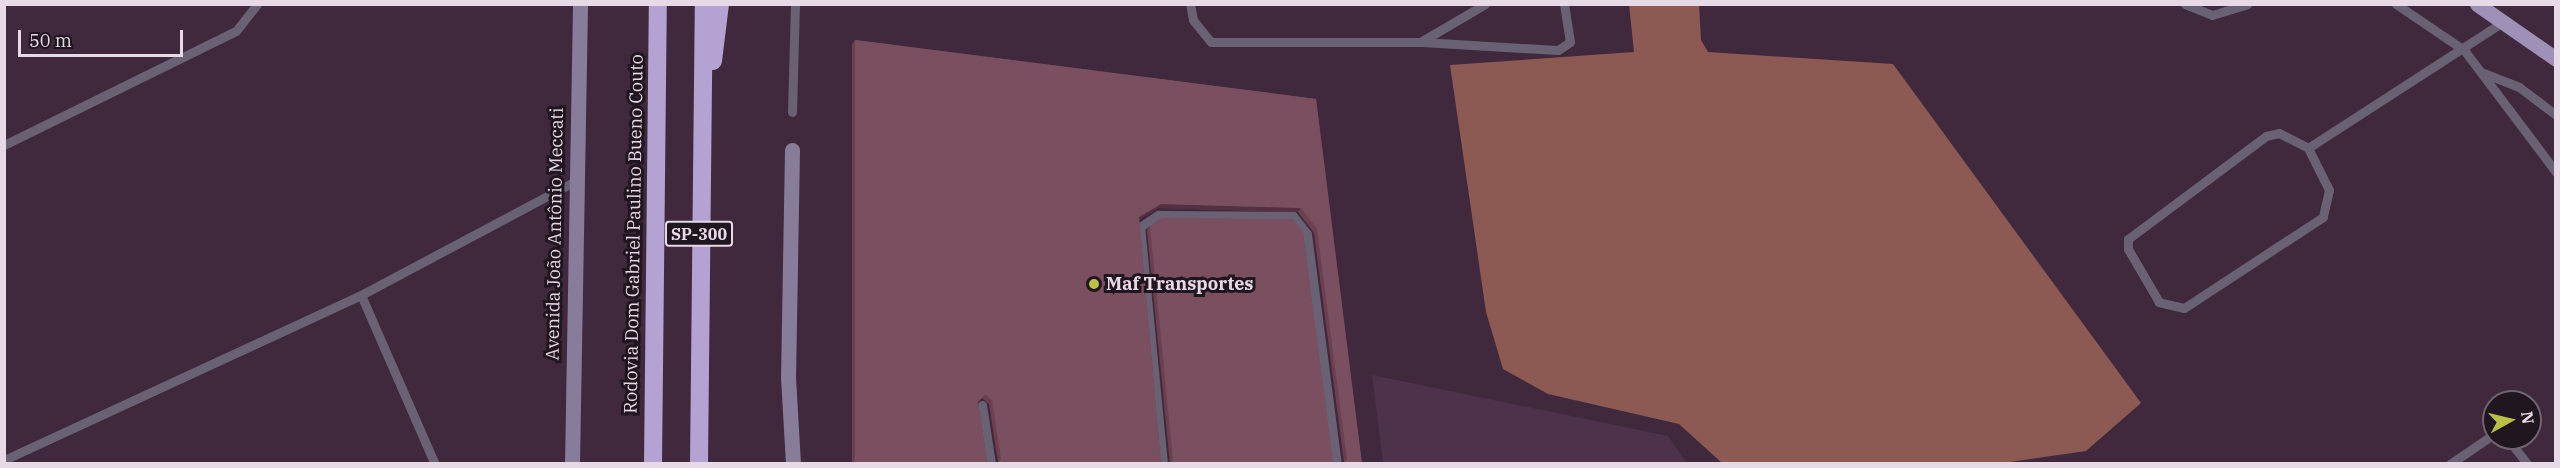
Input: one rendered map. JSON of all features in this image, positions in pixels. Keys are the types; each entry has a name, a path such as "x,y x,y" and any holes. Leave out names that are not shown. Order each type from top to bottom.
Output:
{"highway":[{"name":"Rodovia Dom Gabriel Paulino Bueno Couto","path":"653,464 658,4"},
{"name":"SP-300","path":"699,464 700,164 704,4"},
{"path":"700,164 720,4"}],"main road":[{"name":"Avenida João Antônio Meccati","path":"572,464 575,181 580,4"},
{"path":"2477,4 2556,59"},
{"path":"792,150 788,377 793,464"}],"lane":[{"path":"4,145 236,31 257,4"},
{"path":"792,112 795,4"},
{"path":"1190,4 1192,20 1211,42 1422,42 1558,50 1570,42 1564,4"},
{"path":"1422,42 1485,4"},
{"path":"2185,4 2212,15 2247,4"},
{"path":"2396,4 2464,50 2556,172"},
{"path":"2308,148 2464,50 2503,22"},
{"path":"2481,72 2519,87 2556,115"},
{"path":"2279,133 2308,148 2329,190 2323,217 2184,308 2159,302 2128,249 2135,230 2266,136 2279,133"},
{"path":"4,460 18,460 361,295 575,181"},
{"path":"1163,464 1140,227 1158,215 1293,216 1307,234 1337,464"},
{"path":"361,295 435,464"},
{"path":"982,405 991,464"},
{"path":"2450,464 2482,442"},
{"path":"2516,450 2527,464"}],"shaded area":[{"path":"1629,4 1699,5 1701,40 1708,52 1893,64 2141,403 2086,451 2003,463 1722,463 1679,424 1548,394 1503,369 1486,312 1450,65 1634,52"},
{"path":"1372,375 1668,436 1687,463 1383,463"}],"building":[{"name":"Maf Transportes","path":"855,40 1316,99 1362,464 1343,464 1347,459 1317,229 1301,208 1161,204 1139,217 1161,464 997,464 1001,459 992,400 985,394 978,402 987,461 991,464 855,464"},
{"path":"1163,218 1293,219 1303,232 1333,461 1337,464 1170,464 1173,459 1150,226"}],"place":[{"name":"Maf Transportes","path":"1094,284"}]}
